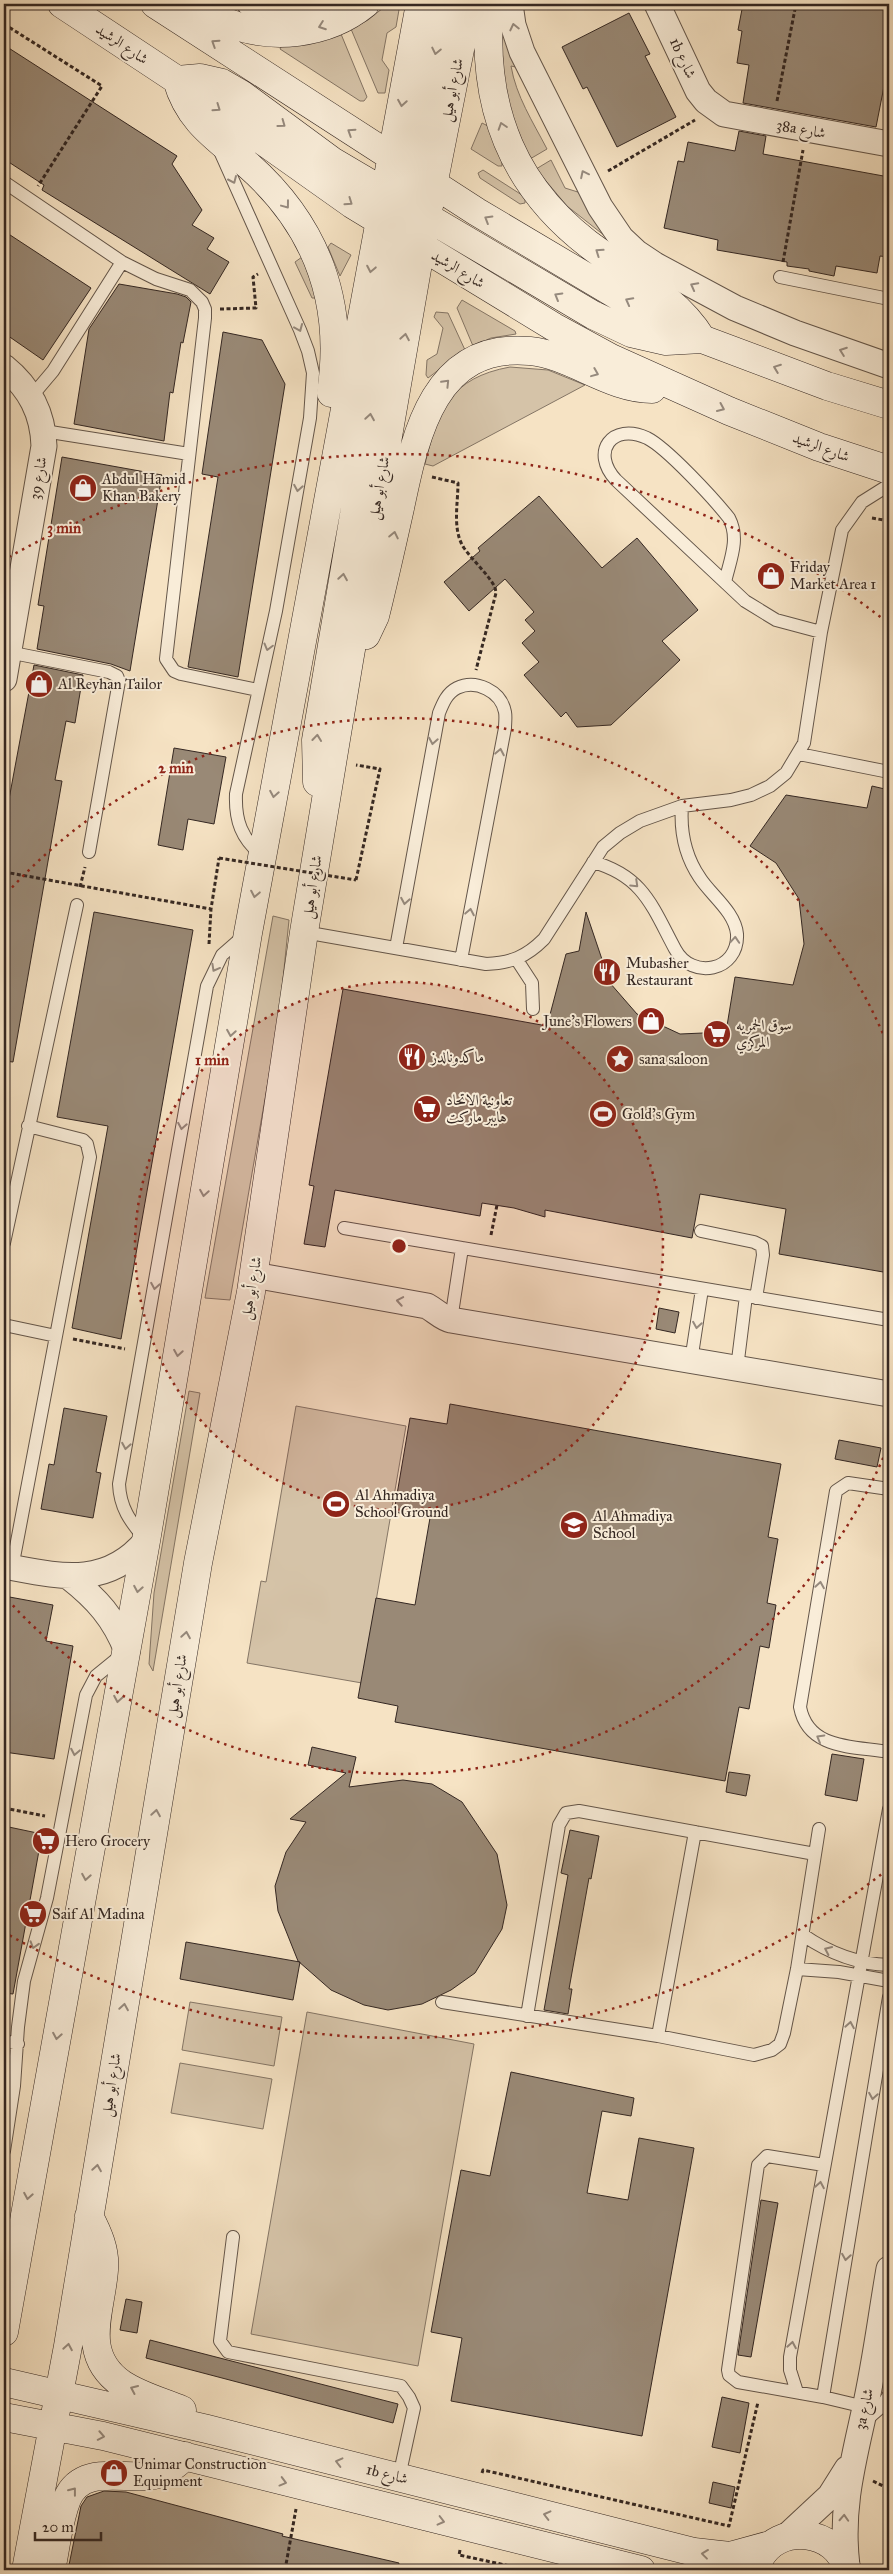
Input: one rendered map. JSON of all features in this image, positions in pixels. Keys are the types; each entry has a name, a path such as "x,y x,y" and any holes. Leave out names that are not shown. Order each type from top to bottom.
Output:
{"main road":[{"name":"شارع الرشيد","path":"62,4 177,80 352,204 554,327 611,358 677,388 819,448 889,470"},
{"path":"155,4 540,251 702,339 827,386 889,405"},
{"path":"193,4 226,22 254,31 282,33 310,30 340,20 365,4"},
{"name":"شارع أبو هيل","path":"4,2332 127,1651 248,933 326,505 406,206 402,164 420,4"},
{"path":"402,164 446,4"},
{"name":"شارع أبو هيل","path":"26,2570 59,2394 198,1563 253,1284 304,932 349,662 400,233 406,206 434,184 469,4"},
{"path":"490,4 487,35 488,70 494,104 506,138 522,171 542,199 566,226 675,305 690,321 702,339"},
{"path":"326,505 318,475 335,370 336,340 332,308 324,276 312,245 285,202 268,183 213,136 190,111 177,80 200,78 235,90 332,160 406,206 593,315 631,333 666,341 702,339"},
{"path":"322,821 318,794 316,740 400,233"},
{"path":"349,662 364,640 375,616 408,471 423,421 438,392 461,369 476,360 492,354 510,351 547,354 628,386 642,389 677,388"},
{"path":"89,2216 98,2231 104,2258 95,2334 103,2362 123,2384 184,2410 207,2429"},
{"name":"1b شارع","path":"4,2382 207,2429 694,2552 730,2556 798,2534 822,2539 833,2546 847,2568"},
{"path":"4,2417 53,2428 103,2436 641,2570"},
{"path":"51,2570 67,2500 76,2486 96,2476 150,2476 161,2473 185,2456"},
{"path":"754,2570 760,2557 778,2541"}],"street":[{"path":"250,4 273,9 296,9 320,4"},
{"path":"510,4 513,25 522,52 610,224 637,253 655,265 735,308 795,333 889,366"},
{"name":"1b شارع","path":"658,4 698,91 715,108"},
{"name":"38a شارع","path":"715,108 735,117 889,144"},
{"name":"شارع 39","path":"4,367 31,397 40,413 44,431 44,446 4,679"},
{"path":"253,1284 424,1323 448,1319 889,1394"},
{"path":"8,1567 69,1577 90,1575 110,1569 133,1555 146,1541"},
{"path":"69,1577 104,1608 117,1627 127,1651"},
{"name":"3a شارع","path":"847,2568 844,2520 852,2460 863,2416 889,2269"},
{"name":"3a شارع","path":"778,2541 830,2496 852,2460"}],"lane":[{"path":"213,136 308,351 313,373 313,396 276,611 236,794 236,813 241,831 251,847 263,856"},
{"path":"4,182 122,262 156,279 190,290 196,295 205,309 166,659 174,671 180,674 258,690"},
{"path":"31,397 53,371 122,262"},
{"path":"780,277 889,299"},
{"path":"44,431 189,454"},
{"path":"725,582 735,543 733,526 729,518 655,443 631,433 615,436 609,442 604,457 609,472 745,601 776,620 821,632"},
{"path":"304,932 486,964 517,960 532,951 544,939 603,848 620,833 640,822 682,806 731,800 751,795 770,786 786,773 799,754 806,730 821,632 842,530 862,502 889,485"},
{"path":"8,652 109,672 118,676 119,686 89,852"},
{"path":"396,948 439,713 445,699 456,688 472,685 487,688 499,698 505,712 505,728 461,960"},
{"path":"799,754 889,772"},
{"path":"593,862 611,867 636,884 649,902 679,956 688,965 702,970 716,967 728,960 735,948 737,934 732,920 700,878 686,852 680,823 682,806"},
{"path":"4,1243 76,905"},
{"path":"146,1541 125,1514 120,1500 119,1484 207,986 213,970 222,955 248,933"},
{"path":"517,960 532,983 533,1009"},
{"path":"8,1567 56,1336 90,1150 87,1144 77,1137 28,1126"},
{"path":"344,1228 889,1320"},
{"path":"701,1231 754,1242 762,1246 763,1255 751,1297 737,1368"},
{"path":"448,1319 462,1248"},
{"path":"691,1361 702,1289"},
{"path":"4,1326 56,1336"},
{"path":"889,1489 848,1483 836,1491 800,1708 802,1719 808,1729 822,1739 889,1752"},
{"path":"4,2151 14,2086 24,1981 46,1905 90,1685 103,1669 127,1651"},
{"path":"797,2392 790,2370 790,2357 889,1809"},
{"path":"527,2016 561,1818 572,1810 815,1854"},
{"path":"442,2002 658,2036 754,2055 772,2050 780,2044 784,2033 803,1935 818,1829"},
{"path":"658,2036 695,1832"},
{"path":"803,1935 860,1968 889,1981"},
{"path":"797,1969 860,1968 889,1965"},
{"path":"823,2397 889,1996"},
{"path":"4,2041 18,2044"},
{"path":"824,2165 767,2156 758,2165 728,2370 733,2380 738,2382 823,2397 863,2416 880,2408 889,2395"},
{"path":"232,2237 220,2340 228,2352 400,2386 410,2396 414,2408 399,2477"}],"path":[{"path":"773,124 796,4"},
{"path":"4,24 102,86 30,199"},
{"path":"589,183 715,108"},
{"path":"780,277 806,130"},
{"path":"205,309 256,308 252,277 271,265"},
{"path":"408,471 458,483 456,522 458,534 463,546 496,587 472,685"},
{"path":"4,872 211,909 220,858 356,880 380,769 333,761"},
{"path":"76,905 89,852"},
{"path":"495,1239 490,1238 497,1205"},
{"path":"56,1336 143,1352"},
{"path":"4,1808 62,1819"},
{"path":"475,2496 483,2470 729,2526 762,2386"},
{"path":"285,2570 300,2486"},
{"path":"889,2513 886,2539 889,2548"}],"shaded area":[{"path":"388,4 400,4 396,27 387,33 382,60 389,70 385,93 378,93 351,29 368,20"},
{"path":"503,23 520,68 511,66 513,77 526,109 547,149 530,159 510,112 500,55"},
{"path":"341,34 367,97 364,101 360,101 280,49 282,45 305,44"},
{"path":"482,123 488,126 501,158 502,166 498,166 471,149"},
{"path":"551,160 565,188 581,193 605,236 567,206 536,169"},
{"path":"483,170 525,197 525,203 520,204 480,178 478,173"},
{"path":"331,243 351,255 340,276 328,247"},
{"path":"302,257 317,298 312,298 295,262"},
{"path":"462,300 515,331 516,334 491,338 473,346 457,308"},
{"path":"436,312 448,313 465,350 428,378 426,375 427,360 437,354 443,328 434,317"},
{"path":"510,367 548,370 585,385 433,466 425,464 435,428 450,399 460,388 473,379"},
{"path":"273,916 289,920 279,1018 230,1300 205,1298"},
{"path":"189,1391 200,1393 153,1671 149,1664 154,1593"},
{"name":"Al Ahmadiya School Ground","path":"296,1406 406,1426 362,1683 247,1663 261,1581 266,1582"},
{"path":"190,2002 282,2017 274,2066 182,2050"},
{"path":"307,2012 474,2044 418,2366 251,2334"},
{"path":"180,2063 272,2079 263,2129 171,2113"}],"building":[{"path":"743,4 889,4 889,61 876,127 743,103 749,65 737,63 742,31 738,30"},
{"path":"629,13 650,54 645,56 676,117 617,147 587,87 583,89 562,47"},
{"path":"4,45 177,156 172,164 202,210 192,225 214,238 207,249 229,262 210,294 42,190 44,185 4,159"},
{"path":"739,131 766,136 763,154 889,177 889,257 880,256 877,273 836,266 834,276 809,271 809,269 787,266 787,262 717,250 718,240 664,228 678,161 684,162 688,142 735,151"},
{"path":"4,231 91,288 43,360 4,333"},
{"path":"119,284 177,294 186,297 191,302 183,343 181,342 173,393 170,392 164,441 74,424 89,329"},
{"path":"223,332 262,340 285,384 238,677 188,667 218,477 202,474"},
{"path":"62,457 162,475 130,671 111,664 37,649 44,606 38,605"},
{"path":"539,496 602,568 637,538 698,610 662,641 680,660 611,725 577,727 566,712 561,717 524,675 539,662 522,643 535,631 525,620 534,612 505,579 469,611 444,582 480,551 478,548"},
{"path":"34,665 83,675 75,723 66,721 55,780 62,781 13,1062 4,1061 4,826"},
{"path":"174,748 226,757 214,824 188,819 183,850 158,845"},
{"name":"سوق الحمريه المركزي","path":"872,786 889,790 885,811 889,812 889,1273 779,1254 786,1209 700,1194 692,1238 545,1210 545,1217 514,1208 482,1203 480,1216 335,1190 325,1247 304,1244 314,1186 309,1185 343,989 547,1026 566,954 579,951 586,912 610,983 637,1014 680,1034 726,1032 735,977 793,985 804,944 799,899 776,863 750,846 786,795 867,808"},
{"path":"94,912 193,930 121,1339 72,1328 108,1126 57,1117"},
{"path":"659,1308 679,1312 675,1333 656,1329"},
{"path":"450,1404 781,1464 768,1537 778,1539 767,1603 776,1605 769,1648 760,1646 749,1709 739,1707 725,1781 395,1722 398,1706 358,1698 376,1598 415,1605 430,1518 394,1512 410,1418 447,1424"},
{"path":"64,1408 107,1416 96,1472 101,1473 93,1518 41,1509 49,1464 54,1465"},
{"path":"839,1440 881,1448 877,1467 835,1459"},
{"path":"4,1596 53,1605 46,1641 73,1646 54,1759 4,1752"},
{"path":"312,1747 356,1757 349,1787 403,1780 432,1784 462,1802 497,1854 507,1905 502,1929 475,1973 451,1990 422,2004 388,2010 364,2005 331,1990 298,1961 278,1911 275,1886 286,1852 306,1822 290,1819 346,1773 308,1765"},
{"path":"832,1754 864,1759 857,1801 825,1795"},
{"path":"729,1772 750,1775 746,1796 726,1792"},
{"path":"4,1826 42,1834 13,1994 4,1993"},
{"path":"570,1830 599,1836 591,1879 589,1878 569,1989 572,1989 568,2014 544,2010 568,1875 561,1873"},
{"path":"186,1942 300,1962 293,2000 180,1979"},
{"path":"511,2072 634,2098 631,2116 602,2111 587,2193 628,2200 639,2138 694,2148 642,2436 451,2401 462,2338 431,2332 461,2170 490,2176"},
{"path":"761,2200 778,2203 751,2357 738,2355"},
{"path":"126,2299 142,2302 137,2333 120,2330"},
{"path":"150,2340 398,2404 393,2423 146,2358"},
{"path":"722,2397 749,2403 740,2453 712,2447"},
{"path":"713,2482 735,2487 731,2508 709,2503"},
{"path":"104,2491 126,2492 283,2534 282,2536 399,2563 398,2570 68,2570 81,2506 87,2497"}],"place":[{"name":"Abdul Hamid Khan Bakery","path":"83,488"},
{"name":"Friday Market Area 1","path":"771,576"},
{"name":"Al Reyhan Tailor","path":"39,684"},
{"name":"Mubasher Restaurant","path":"607,972"},
{"name":"June's Flowers","path":"651,1021"},
{"name":"سوق الحمريه المركزي","path":"717,1034"},
{"name":"ماكدونالدز","path":"412,1057"},
{"name":"sana saloon","path":"620,1059"},
{"name":"تعاونية الاتحاد هايبر ماركت","path":"427,1109"},
{"name":"Gold's Gym","path":"603,1114"},
{"name":"Al Ahmadiya School Ground","path":"336,1504"},
{"name":"Al Ahmadiya School","path":"574,1525"},
{"name":"Hero Grocery","path":"46,1841"},
{"name":"Saif Al Madina","path":"33,1914"},
{"name":"Unimar Construction Equipment","path":"114,2473"}]}
